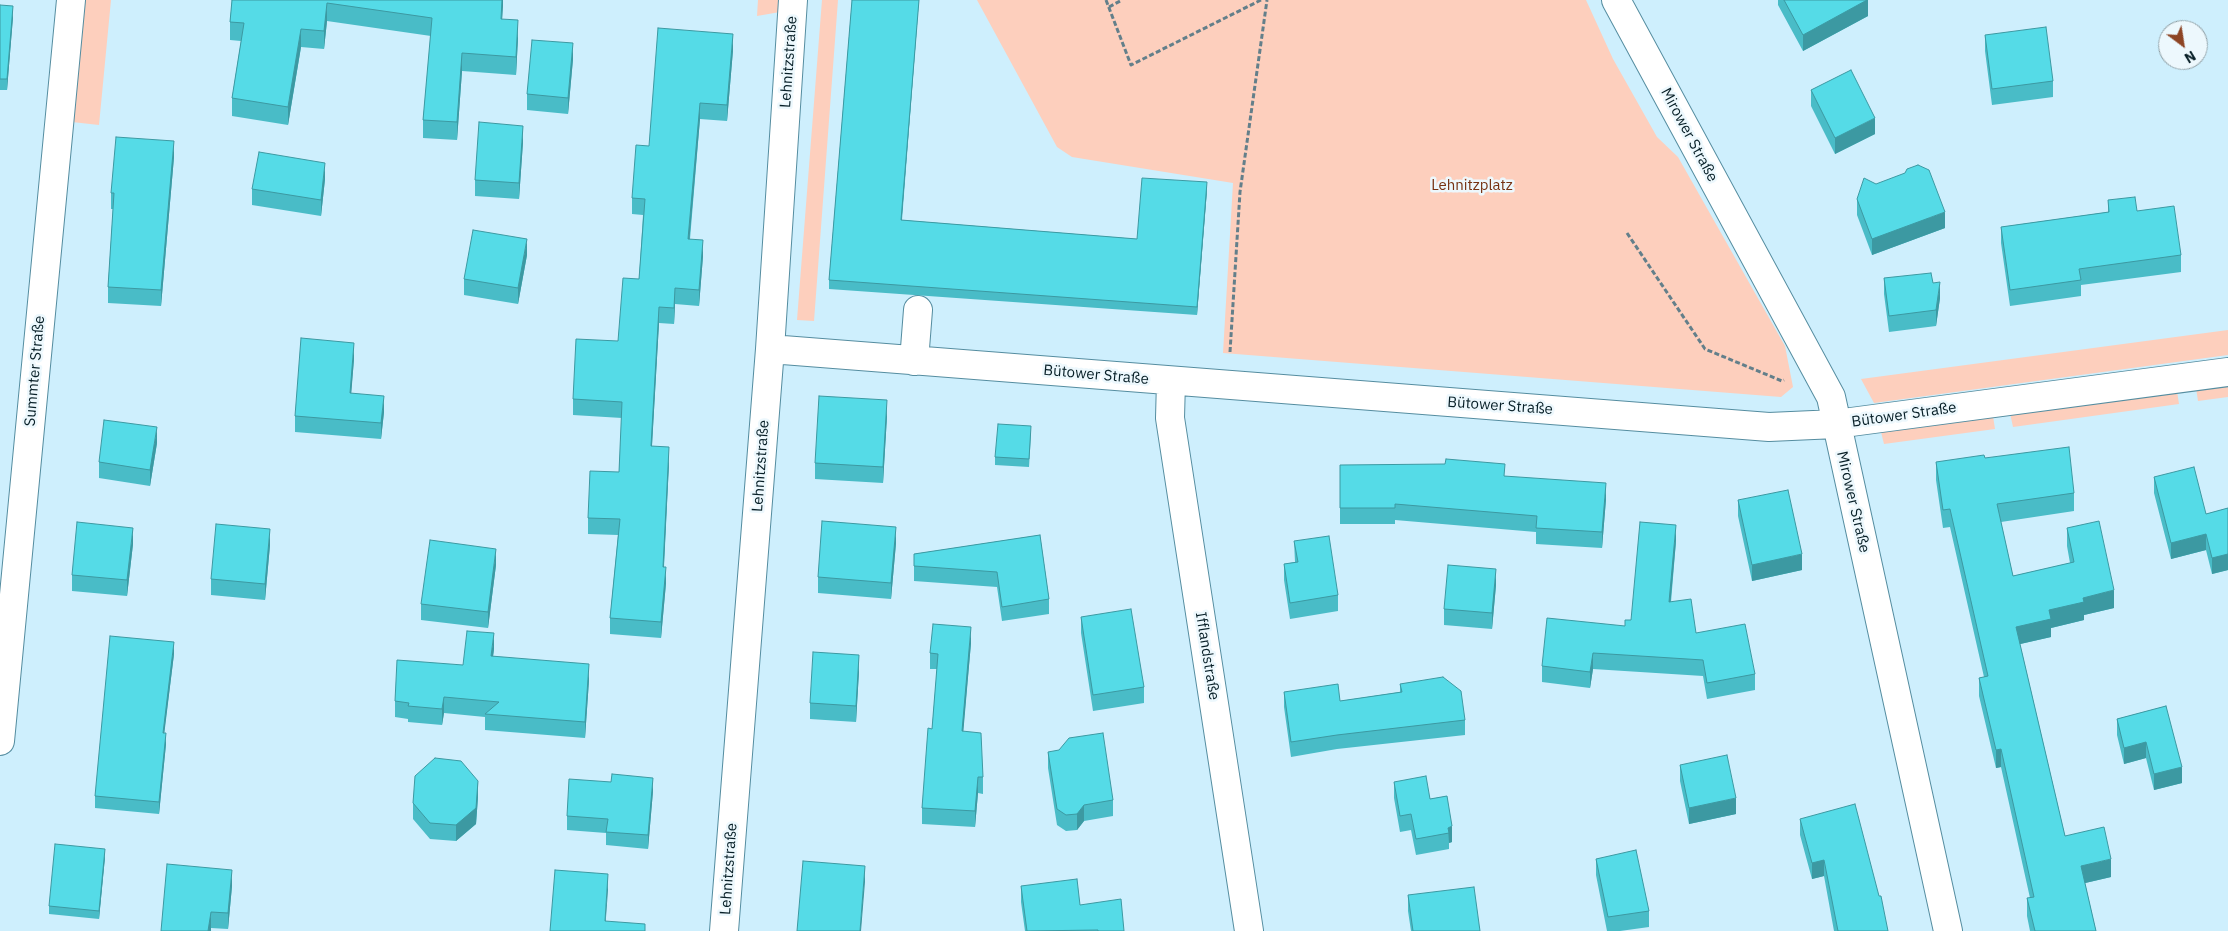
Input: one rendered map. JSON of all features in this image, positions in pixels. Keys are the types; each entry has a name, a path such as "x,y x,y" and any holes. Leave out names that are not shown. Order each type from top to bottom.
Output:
{"street":[{"name":"Summter Straße","path":"0,741 71,0"},
{"name":"Lehnitzstraße","path":"724,931 770,349 793,0"},
{"name":"Mirower Straße","path":"1616,0 1831,397 1948,931"},
{"path":"914,360 918,310"},
{"name":"Bütower Straße","path":"770,349 1769,427 1836,424 2228,372"},
{"name":"Ifflandstraße","path":"1171,381 1170,418 1249,931"}],"path":[{"path":"1106,0 1132,65 1261,0"},
{"path":"1109,7 1122,0"},
{"path":"1228,386 1240,192 1266,0"},
{"path":"1627,233 1705,349 1782,382 1815,368"}],"green space":[{"path":"84,0 111,0 99,125 72,122"},
{"path":"758,0 781,0 780,12 757,16"},
{"path":"822,0 838,0 814,321 797,320"},
{"name":"Lehnitzplatz","path":"977,0 1586,0 1613,59 1657,137 1678,157 1785,346 1793,387 1781,397 1223,353 1233,183 1072,157 1057,147"},
{"path":"2228,330 2228,355 1874,403 1861,379"},
{"path":"2228,384 2228,397 2198,401 2196,388"},
{"path":"2177,391 2179,404 2013,427 2010,413"},
{"path":"1993,416 1995,429 1884,444 1881,432"}],"building":[{"path":"232,0 502,0 501,19 518,20 516,57 462,53 457,122 423,120 432,18 327,3 324,31 301,29 288,107 232,98 244,23 230,22"},
{"path":"852,0 919,0 901,220 1137,239 1142,178 1207,182 1197,307 829,280"},
{"path":"1784,0 1867,0 1803,35"},
{"path":"0,5 13,6 7,79 0,79"},
{"path":"2046,27 2053,81 1992,89 1985,35"},
{"path":"658,28 733,34 727,105 700,103 688,239 703,240 699,290 675,288 674,308 659,307 651,446 669,447 663,567 666,567 661,622 610,618 620,519 588,518 590,471 619,472 622,402 573,399 576,339 618,341 623,278 639,279 645,199 632,198 636,145 649,146"},
{"path":"532,40 573,43 568,98 527,94"},
{"path":"1851,70 1875,118 1835,138 1811,90"},
{"path":"479,122 523,126 519,183 475,180"},
{"path":"116,137 174,141 161,290 108,287 114,193 111,193"},
{"path":"259,152 325,163 321,200 252,189"},
{"path":"1918,165 1929,170 1945,212 1872,239 1857,199 1864,178 1876,184 1905,173 1907,169"},
{"path":"2135,197 2137,211 2174,206 2181,255 2079,269 2081,280 2010,290 2001,227 2109,212 2108,200"},
{"path":"473,230 527,239 518,288 464,279"},
{"path":"1931,273 1933,283 1940,282 1936,310 1889,316 1884,278"},
{"path":"301,338 354,343 350,393 384,396 381,423 295,416"},
{"path":"819,396 887,400 883,467 815,463"},
{"path":"104,420 157,427 150,470 99,462"},
{"path":"998,424 1031,426 1029,459 995,457"},
{"path":"2069,447 2074,493 1997,504 2013,576 2074,562 2067,528 2099,521 2114,590 2083,598 2084,602 2049,610 2051,619 2016,627 2065,836 2104,827 2111,859 2081,866 2096,931 2035,931 2027,898 2034,897 2001,749 1996,750 1979,678 1988,676 1950,509 1943,510 1936,462 1984,455 1985,458"},
{"path":"1446,459 1505,464 1504,476 1606,483 1602,532 1536,528 1537,516 1395,504 1395,508 1340,508 1340,465 1445,464"},
{"path":"2194,467 2206,514 2228,508 2228,554 2212,558 2206,534 2171,543 2154,477"},
{"path":"1788,490 1802,554 1752,565 1738,500"},
{"path":"822,521 896,527 891,583 818,577"},
{"path":"77,522 133,528 127,580 72,575"},
{"path":"1640,522 1676,525 1669,602 1691,599 1696,633 1745,624 1755,674 1707,683 1703,660 1593,653 1590,672 1542,666 1547,618 1625,626 1625,620 1631,620"},
{"path":"216,524 270,529 265,584 211,579"},
{"path":"1040,535 1049,599 1002,607 997,572 914,566 914,554"},
{"path":"1329,536 1338,595 1290,603 1284,564 1298,562 1294,541"},
{"path":"430,540 496,549 488,612 421,604"},
{"path":"1448,565 1496,569 1492,613 1444,609"},
{"path":"1131,609 1144,687 1093,695 1081,617"},
{"path":"933,624 971,627 962,731 981,733 983,777 978,777 975,811 922,808 928,728 932,729 938,654 930,653"},
{"path":"467,631 494,633 491,656 589,664 585,722 485,714 499,702 444,697 442,709 408,706 409,703 395,701 397,660 463,665"},
{"path":"110,636 174,642 163,733 166,733 159,802 95,796"},
{"path":"813,652 859,655 856,706 810,703"},
{"path":"1443,677 1461,691 1465,720 1291,742 1284,692 1338,684 1340,701 1402,692 1400,684"},
{"path":"2166,706 2182,767 2154,774 2146,742 2124,748 2117,719"},
{"path":"1103,733 1113,800 1084,805 1077,814 1066,815 1057,809 1048,752 1059,750 1069,738"},
{"path":"1727,755 1736,798 1689,808 1680,765"},
{"path":"435,758 461,761 478,781 476,808 456,825 430,823 413,803 415,776"},
{"path":"612,774 653,778 648,835 606,832 608,819 567,816 569,779 611,782"},
{"path":"1426,776 1430,799 1447,796 1452,826 1448,828 1449,833 1416,839 1411,814 1400,816 1394,782"},
{"path":"1855,804 1879,896 1881,896 1888,931 1838,931 1824,860 1812,863 1800,819"},
{"path":"55,844 105,849 99,911 49,906"},
{"path":"1636,850 1649,911 1608,917 1596,859"},
{"path":"803,861 865,866 860,931 797,931"},
{"path":"167,864 232,870 228,913 211,912 208,931 161,931"},
{"path":"555,870 608,874 605,921 645,924 645,931 550,931"},
{"path":"1077,879 1080,905 1121,899 1124,931 1027,931 1021,886"},
{"path":"1474,887 1480,931 1413,931 1408,895"}]}
